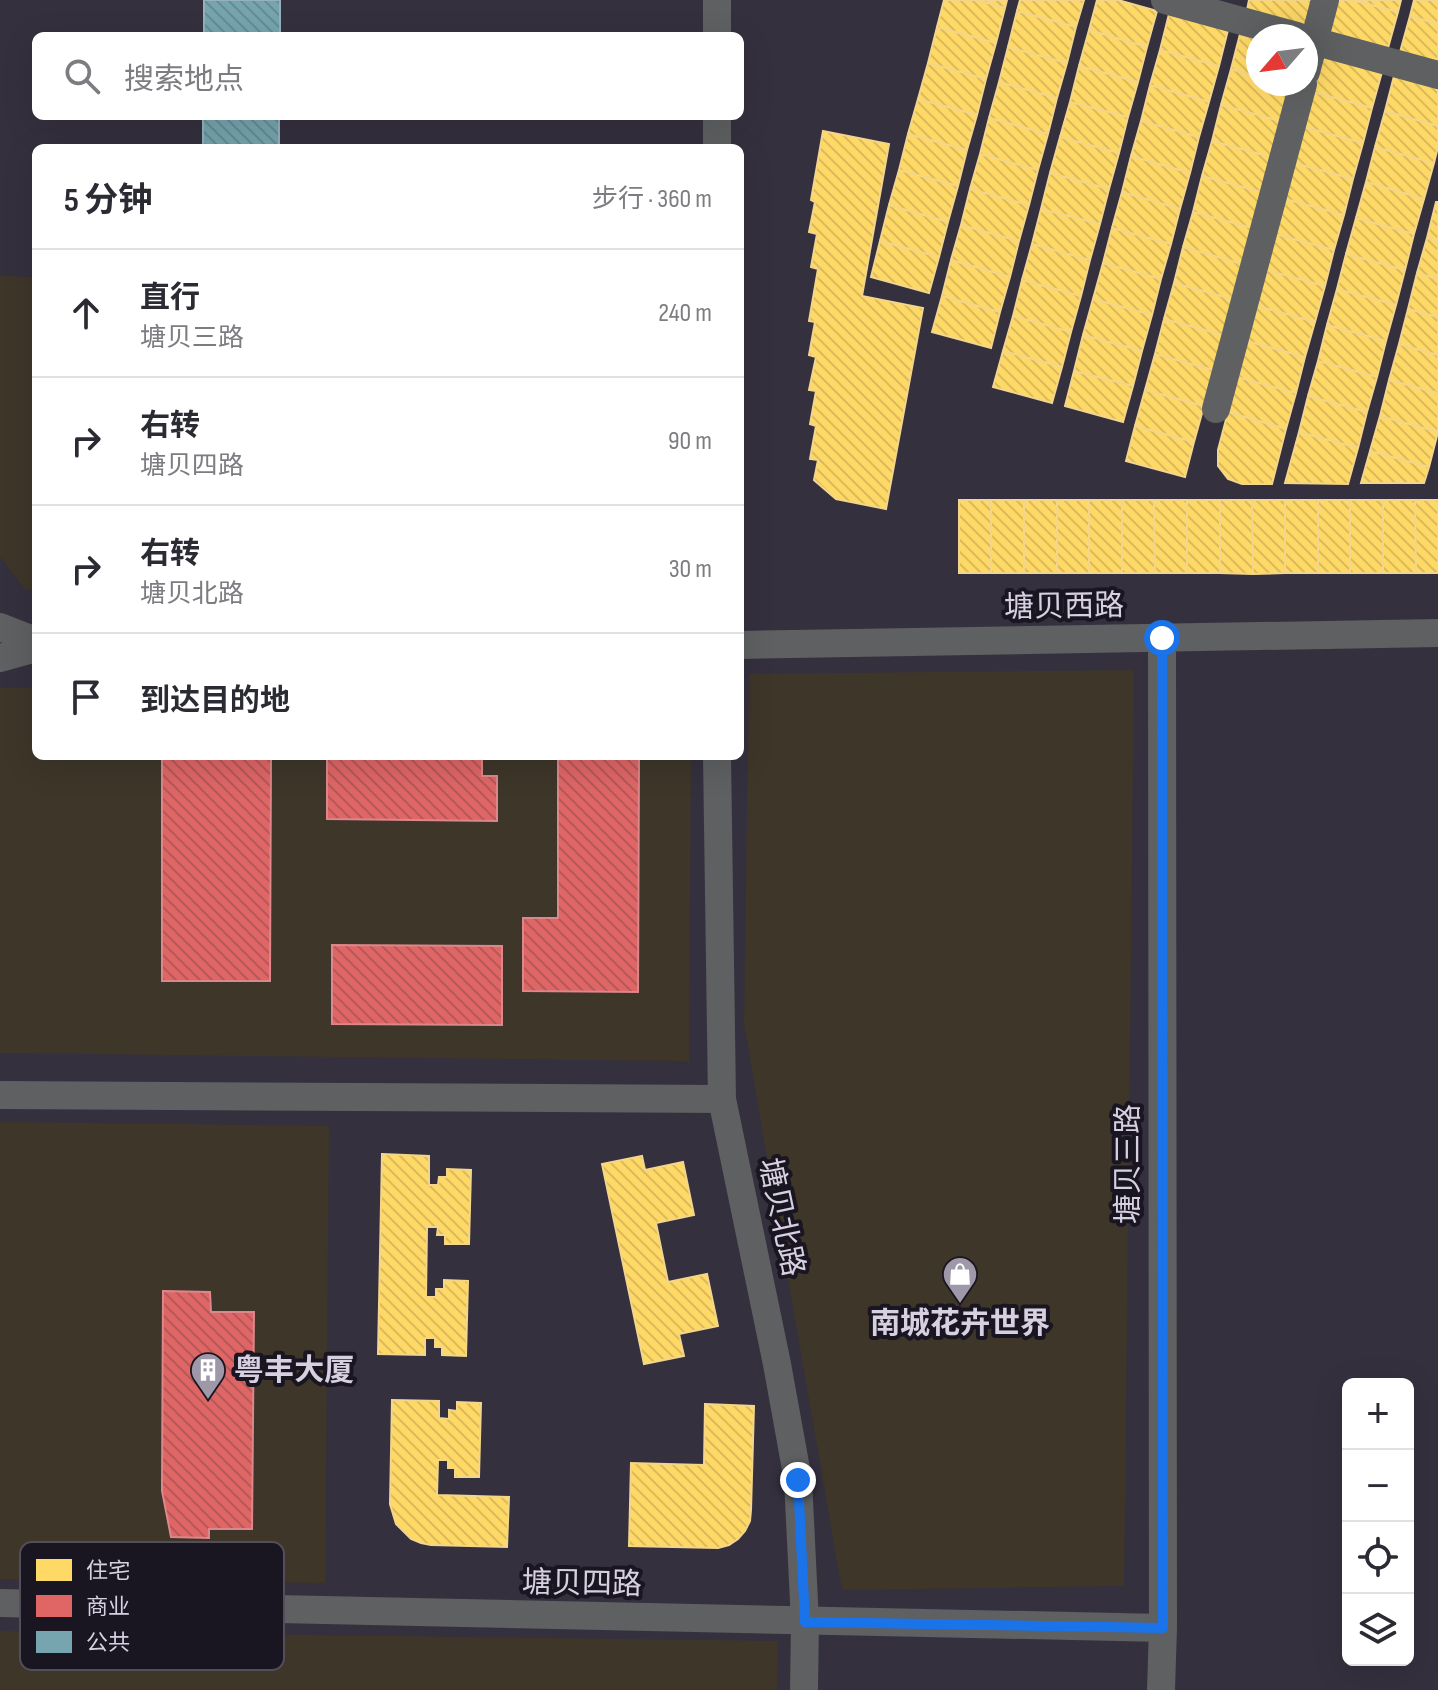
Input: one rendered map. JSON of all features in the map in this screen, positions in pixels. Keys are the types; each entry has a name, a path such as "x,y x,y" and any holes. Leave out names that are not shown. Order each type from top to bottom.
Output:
{"street":[{"path":"717,0 717,32"},
{"path":"1165,0 1254,24"},
{"path":"1313,24 1325,0"},
{"path":"1318,41 1438,75"},
{"path":"1216,409 1300,96"},
{"path":"717,120 717,144"},
{"path":"0,627 32,639"},
{"name":"塘贝西路","path":"744,645 1438,633"},
{"name":"塘贝三路","path":"1161,1690 1162,638"},
{"path":"0,658 32,649"},
{"name":"塘贝北路","path":"717,760 722,1099 798,1480 805,1622 804,1690"},
{"path":"0,1095 722,1099"},
{"name":"塘贝四路","path":"0,1603 20,1603"},
{"name":"塘贝四路","path":"284,1610 1163,1628"}],"shaded area":[{"path":"0,276 32,277 32,589 25,589 0,557"},
{"name":"南城花卉世界","path":"1134,670 1124,1586 842,1590 744,1024 749,674"},
{"path":"0,688 32,688 32,760 691,760 689,1061 0,1053"},
{"name":"粤丰大厦","path":"0,1122 329,1126 325,1583 284,1582 284,1542 20,1542 20,1579 0,1579"},
{"path":"0,1631 20,1631 20,1670 284,1670 284,1635 778,1641 777,1690 0,1690"}],"building: 住宅":[{"path":"944,0 977,0 1005,8 996,43 937,27"},
{"path":"977,0 1007,0 1005,8"},
{"path":"1020,0 1084,0 1076,27 1017,11"},
{"path":"1097,0 1118,0 1157,11 1147,47 1089,30"},
{"path":"1249,0 1312,0 1306,24 1247,10"},
{"path":"1338,0 1352,0 1398,12 1388,48 1330,32"},
{"path":"1352,0 1401,0 1398,12"},
{"path":"1414,0 1438,0 1438,24 1410,16"},
{"path":"1017,11 1076,27 1067,63 1008,47"},
{"path":"1169,14 1228,30 1219,66 1160,50"},
{"path":"1410,16 1438,24 1438,62 1400,52"},
{"path":"937,27 996,43 986,79 928,63"},
{"path":"1089,30 1147,47 1138,82 1079,66"},
{"path":"1240,34 1246,36 1246,73 1231,69"},
{"path":"1008,47 1067,63 1057,98 999,82"},
{"path":"1160,50 1219,66 1209,102 1150,85"},
{"path":"1323,56 1382,72 1372,108 1318,93 1318,74"},
{"path":"928,63 986,79 977,115 918,99"},
{"path":"1079,66 1138,82 1128,117 1070,102"},
{"path":"1231,69 1246,73 1246,96 1287,96 1280,121 1221,105"},
{"path":"1394,76 1438,88 1438,126 1385,111"},
{"path":"999,82 1057,98 1048,134 989,118"},
{"path":"1150,85 1209,102 1199,137 1141,121"},
{"path":"1318,93 1372,108 1363,143 1304,127 1312,96 1318,96"},
{"path":"918,99 977,115 967,150 908,134"},
{"path":"1070,102 1128,117 1119,153 1060,137"},
{"path":"1221,105 1280,121 1271,157 1212,141"},
{"path":"1385,111 1438,126 1434,163 1375,147"},
{"path":"989,118 1048,134 1038,170 980,154"},
{"path":"1141,121 1199,137 1190,173 1131,156"},
{"path":"1304,127 1363,143 1353,179 1294,163"},
{"path":"823,131 889,144 862,296 923,308 886,509 836,499 814,480 818,460 810,459 816,426 810,424 816,391 809,390 816,357 809,355 815,322 809,321 818,269 811,267 817,234 809,232 815,202 811,200"},
{"path":"908,134 967,150 958,186 899,170"},
{"path":"1060,137 1119,153 1109,189 1050,173"},
{"path":"1212,141 1271,157 1261,192 1202,176"},
{"path":"1375,147 1434,163 1424,199 1366,182"},
{"path":"980,154 1038,170 1029,205 970,189"},
{"path":"1131,156 1190,173 1180,209 1122,192"},
{"path":"1294,163 1353,179 1344,215 1285,199"},
{"path":"899,170 958,186 948,222 889,205"},
{"path":"1050,173 1109,189 1100,224 1041,209"},
{"path":"1202,176 1261,192 1252,228 1193,212"},
{"path":"1366,182 1424,199 1414,234 1356,218"},
{"path":"970,189 1029,205 1019,241 961,225"},
{"path":"1122,192 1180,209 1171,244 1112,228"},
{"path":"1285,199 1344,215 1334,250 1275,234"},
{"path":"1438,202 1438,241 1427,238"},
{"path":"889,205 948,222 939,257 880,241"},
{"path":"1041,209 1100,224 1090,260 1032,244"},
{"path":"1193,212 1252,228 1242,264 1183,247"},
{"path":"1356,218 1414,234 1405,270 1346,254"},
{"path":"961,225 1019,241 1010,277 951,260"},
{"path":"1112,228 1171,244 1161,279 1103,263"},
{"path":"1275,234 1334,250 1325,286 1266,270"},
{"path":"1427,238 1438,241 1438,279 1417,273"},
{"path":"880,241 939,257 929,293 871,277"},
{"path":"1032,244 1090,260 1081,296 1022,280"},
{"path":"1183,247 1242,264 1232,299 1174,283"},
{"path":"1346,254 1405,270 1396,305 1337,289"},
{"path":"951,260 1010,277 1000,312 942,296"},
{"path":"1103,263 1161,279 1152,315 1093,299"},
{"path":"1266,270 1325,286 1315,322 1257,306"},
{"path":"1417,273 1438,279 1438,317 1408,309"},
{"path":"1022,280 1081,296 1071,332 1013,316"},
{"path":"1174,283 1232,299 1223,335 1164,319"},
{"path":"1337,289 1396,305 1386,341 1327,325"},
{"path":"942,296 1000,312 991,348 932,332"},
{"path":"1093,299 1152,315 1142,351 1083,335"},
{"path":"1257,306 1315,322 1305,357 1247,341"},
{"path":"1408,309 1438,317 1438,355 1399,344"},
{"path":"1013,316 1071,332 1062,367 1003,351"},
{"path":"1164,319 1223,335 1213,370 1155,354"},
{"path":"1327,325 1386,341 1377,377 1318,361"},
{"path":"1083,335 1142,351 1133,386 1074,371"},
{"path":"1247,341 1305,357 1296,393 1237,377"},
{"path":"1399,344 1438,355 1438,393 1389,380"},
{"path":"1003,351 1062,367 1052,403 993,387"},
{"path":"1155,354 1213,370 1204,406 1145,390"},
{"path":"1318,361 1377,377 1367,412 1308,396"},
{"path":"1074,371 1133,386 1123,422 1065,406"},
{"path":"1237,377 1296,393 1286,429 1228,412"},
{"path":"1389,380 1438,393 1438,432 1380,416"},
{"path":"1145,390 1204,406 1194,442 1135,426"},
{"path":"1308,396 1367,412 1358,448 1299,432"},
{"path":"1228,412 1286,429 1272,484 1242,484 1228,479 1218,466 1218,450"},
{"path":"1380,416 1438,432 1429,467 1370,451"},
{"path":"1135,426 1194,442 1185,477 1126,461"},
{"path":"1299,432 1358,448 1348,484 1285,483"},
{"path":"1370,451 1429,467 1424,483 1361,483"},
{"path":"959,500 991,500 991,573 959,573"},
{"path":"991,500 1024,500 1024,573 991,573"},
{"path":"1024,500 1057,500 1057,573 1024,573"},
{"path":"1057,500 1089,500 1089,573 1057,573"},
{"path":"1089,500 1122,500 1122,573 1089,573"},
{"path":"1122,500 1154,500 1155,573 1122,573"},
{"path":"1154,500 1187,500 1187,573 1155,573"},
{"path":"1187,500 1220,500 1220,573 1187,573"},
{"path":"1220,500 1252,500 1253,574 1220,573"},
{"path":"1252,500 1285,500 1285,573 1253,574"},
{"path":"1285,500 1318,500 1318,573 1285,573"},
{"path":"1318,500 1350,500 1350,573 1318,573"},
{"path":"1350,500 1383,500 1383,573 1350,573"},
{"path":"1383,500 1415,500 1416,573 1383,573"},
{"path":"1415,500 1438,500 1438,573 1416,573"},
{"path":"382,1154 429,1156 429,1185 438,1185 439,1177 447,1177 447,1169 471,1170 469,1244 445,1244 445,1235 437,1235 438,1227 427,1227 426,1297 436,1297 436,1289 444,1289 444,1280 468,1281 466,1356 442,1355 442,1347 435,1347 435,1338 425,1338 425,1355 378,1354"},
{"path":"642,1156 645,1170 683,1162 694,1215 656,1223 668,1282 707,1274 718,1326 679,1334 684,1356 644,1364 602,1164"},
{"path":"392,1400 439,1401 439,1418 449,1419 449,1410 457,1411 457,1402 481,1403 479,1477 455,1477 455,1468 448,1468 448,1460 438,1460 437,1495 509,1497 507,1547 421,1543 411,1539 396,1524 390,1504"},
{"path":"705,1404 754,1406 751,1510 745,1531 729,1545 718,1548 629,1546 631,1463 704,1465"}],"building: 商业":[{"path":"162,760 271,760 270,981 162,981"},
{"path":"327,760 482,760 482,776 497,776 497,821 327,819"},
{"path":"558,760 639,760 638,992 523,991 523,918 558,918"},
{"path":"332,945 502,946 502,1025 332,1024"},
{"name":"粤丰大厦","path":"163,1291 210,1292 211,1312 254,1312 252,1529 209,1529 209,1538 171,1537 162,1491"}],"building: 公共":[{"path":"204,0 280,0 280,32 204,32"},
{"path":"203,120 279,120 279,144 203,144"}],"place":[{"name":"南城花卉世界","path":"960,1305"},
{"name":"粤丰大厦","path":"208,1401"}],"route":[{"path":"798,1480 805,1622 1163,1628 1162,638"}]}
